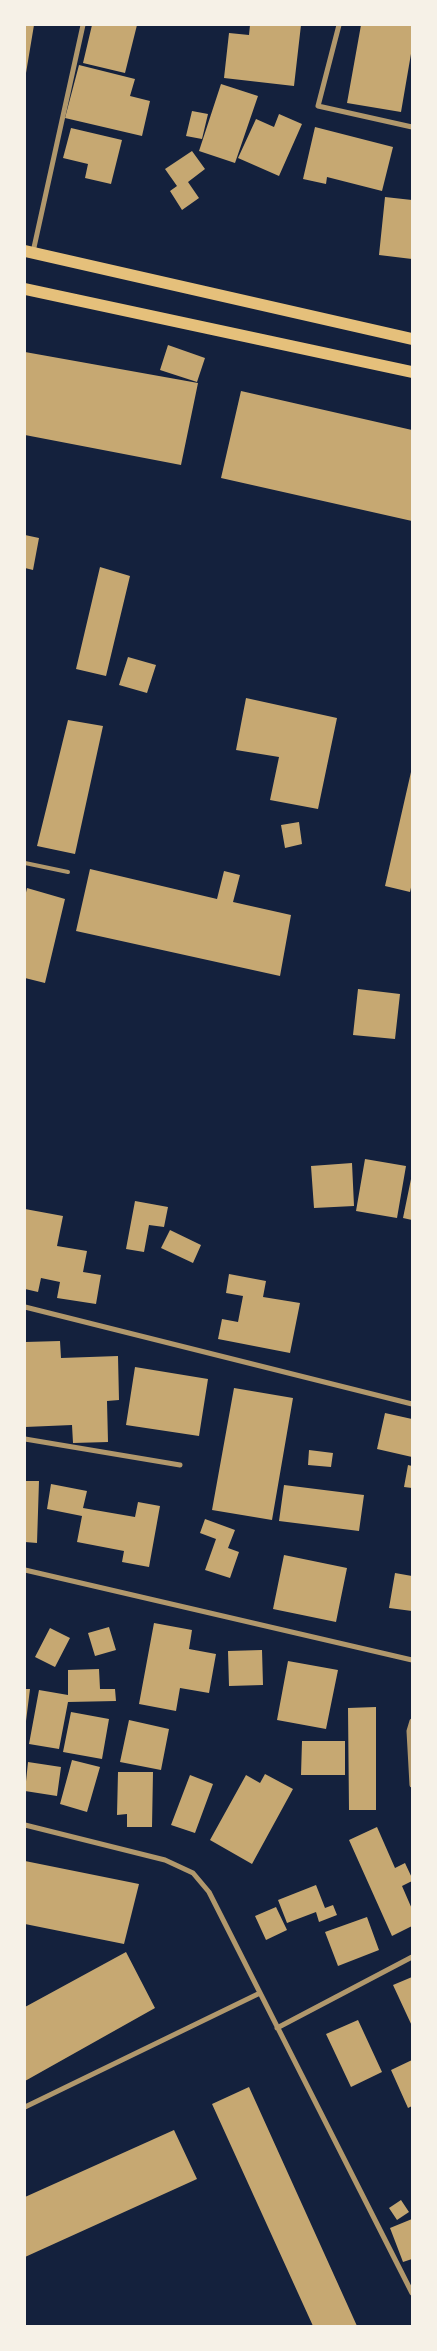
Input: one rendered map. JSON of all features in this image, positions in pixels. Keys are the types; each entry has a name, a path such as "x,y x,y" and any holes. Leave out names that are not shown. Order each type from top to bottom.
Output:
{"main road":[{"path":"29,252 412,339"},
{"path":"25,289 412,372"}],"street":[{"path":"29,252 82,25"},
{"path":"339,25 318,106 412,126"},
{"path":"25,1307 412,1404"},
{"path":"25,1439 180,1465"},
{"path":"25,1570 412,1660"},
{"path":"412,1722 409,1730 412,1785"},
{"path":"25,1825 165,1860 193,1873 209,1892 412,2293"},
{"path":"277,2028 412,1957"},
{"path":"25,2107 260,1994"}],"lane":[{"path":"25,863 68,872"}],"building":[{"path":"25,25 34,25 26,73 25,73"},
{"path":"92,25 137,25 125,73 83,63"},
{"path":"250,25 301,25 294,86 224,78 229,33 249,35"},
{"path":"361,25 412,25 412,48 401,112 347,103"},
{"path":"79,65 135,79 130,96 150,101 142,136 65,118"},
{"path":"221,84 258,96 235,163 199,151"},
{"path":"192,111 208,114 202,139 186,136"},
{"path":"279,114 302,124 279,176 238,158 256,119 274,127"},
{"path":"315,127 393,147 382,191 327,177 326,184 303,179"},
{"path":"71,128 122,140 111,184 85,178 88,164 63,158"},
{"path":"192,151 205,169 188,182 199,198 182,210 170,191 177,186 165,169"},
{"path":"385,197 412,200 412,259 379,255"},
{"path":"168,345 205,358 197,382 160,370"},
{"path":"25,352 198,383 181,465 25,435"},
{"path":"241,391 412,430 412,521 221,478"},
{"path":"25,535 39,538 33,570 25,568"},
{"path":"100,567 130,576 106,676 76,669"},
{"path":"128,657 156,665 147,693 119,685"},
{"path":"246,698 337,718 318,809 270,800 279,757 236,750"},
{"path":"68,720 103,726 75,854 37,846"},
{"path":"411,772 412,883 410,892 385,886"},
{"path":"299,822 302,844 285,848 281,825"},
{"path":"90,869 217,899 224,871 240,875 233,902 291,915 280,976 76,931"},
{"path":"27,888 65,899 45,983 25,978 25,897"},
{"path":"358,989 400,994 395,1039 353,1035"},
{"path":"365,1159 406,1166 397,1218 356,1211"},
{"path":"352,1163 354,1206 314,1208 311,1166"},
{"path":"412,1179 412,1220 403,1218"},
{"path":"135,1201 168,1207 164,1227 149,1225 144,1252 126,1249"},
{"path":"25,1209 63,1216 57,1246 87,1251 83,1272 101,1275 96,1304 57,1298 60,1282 41,1278 38,1292 25,1289"},
{"path":"170,1230 201,1245 193,1263 161,1248"},
{"path":"229,1274 266,1281 263,1297 300,1303 290,1353 218,1339 222,1319 238,1322 243,1296 226,1293"},
{"path":"60,1341 61,1358 118,1356 119,1400 107,1401 108,1442 73,1443 72,1425 25,1427 25,1342"},
{"path":"135,1367 208,1379 199,1436 126,1425"},
{"path":"234,1388 293,1398 272,1520 212,1510"},
{"path":"385,1413 412,1419 412,1457 377,1449"},
{"path":"309,1450 333,1453 331,1467 308,1465"},
{"path":"408,1465 412,1466 412,1488 404,1487"},
{"path":"25,1481 39,1481 37,1543 25,1542"},
{"path":"51,1484 87,1491 83,1508 135,1517 138,1502 160,1506 149,1567 122,1562 124,1551 77,1542 82,1516 47,1509"},
{"path":"284,1485 364,1495 359,1531 279,1521"},
{"path":"205,1519 235,1530 228,1548 239,1552 230,1578 205,1570 216,1539 200,1533"},
{"path":"284,1555 347,1568 336,1622 273,1609"},
{"path":"395,1573 412,1576 412,1611 389,1608"},
{"path":"154,1623 192,1630 189,1649 216,1654 209,1693 180,1688 176,1711 139,1704"},
{"path":"109,1627 116,1650 95,1656 88,1633"},
{"path":"50,1628 70,1638 55,1667 35,1657"},
{"path":"262,1650 263,1685 229,1686 228,1651"},
{"path":"288,1661 338,1670 326,1729 277,1720"},
{"path":"99,1669 100,1689 115,1689 116,1701 68,1702 59,1749 29,1744 39,1690 68,1695 68,1670"},
{"path":"25,1689 30,1689 26,1721 25,1721"},
{"path":"376,1707 376,1810 349,1810 348,1708"},
{"path":"71,1712 109,1719 102,1759 63,1752"},
{"path":"129,1720 169,1729 161,1770 120,1762"},
{"path":"302,1741 345,1741 345,1775 301,1775"},
{"path":"72,1760 100,1767 87,1812 60,1804"},
{"path":"28,1762 61,1767 57,1796 25,1791"},
{"path":"118,1772 153,1772 152,1827 127,1827 127,1814 117,1815"},
{"path":"265,1774 293,1789 252,1864 210,1840 246,1775 260,1783"},
{"path":"190,1775 213,1784 195,1833 171,1825"},
{"path":"377,1827 395,1868 405,1863 412,1878 412,1881 402,1886 412,1909 412,1926 392,1936 349,1840"},
{"path":"25,1861 139,1884 124,1944 25,1924"},
{"path":"316,1885 325,1908 333,1905 337,1915 319,1922 316,1912 287,1923 278,1900"},
{"path":"276,1907 287,1930 266,1940 255,1916"},
{"path":"367,1917 379,1950 338,1966 325,1932"},
{"path":"126,1952 155,2008 25,2081 25,2007"},
{"path":"412,1977 412,2026 393,1985"},
{"path":"358,2020 382,2072 351,2087 326,2034"},
{"path":"412,2060 412,2106 408,2108 391,2070"},
{"path":"249,2087 357,2326 313,2326 212,2104"},
{"path":"174,2130 197,2179 25,2257 25,2197"},
{"path":"401,2200 409,2212 397,2220 389,2208"},
{"path":"412,2219 412,2259 403,2262 390,2228"}]}
